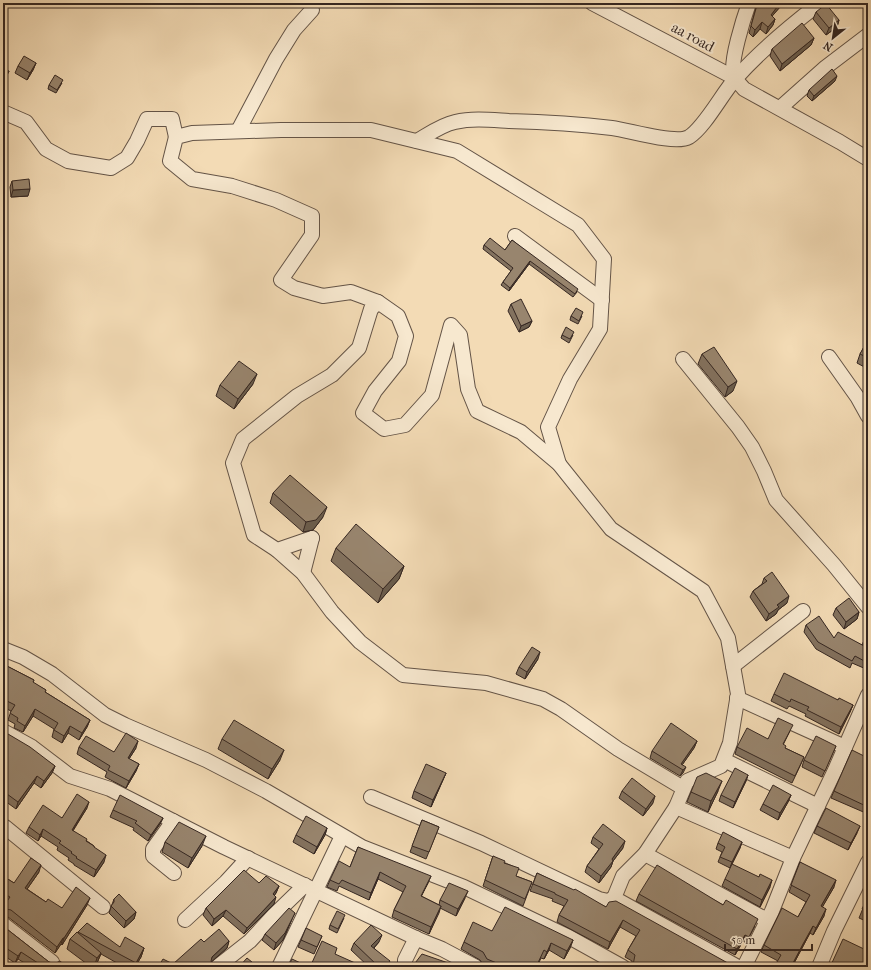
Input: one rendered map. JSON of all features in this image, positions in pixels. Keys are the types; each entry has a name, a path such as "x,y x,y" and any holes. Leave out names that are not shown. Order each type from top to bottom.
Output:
{"street":[{"name":"aa road","path":"592,3 736,78 744,89 868,159"},
{"path":"736,78 733,68 736,48 749,3"},
{"path":"417,141 443,126 455,122 476,120 612,128 665,138 682,139 689,137 736,78 771,42 820,3"},
{"path":"238,131 276,59 294,30 312,10"},
{"path":"780,108 826,67 868,34"},
{"path":"3,112 26,122 46,149 68,161 111,168 127,158 147,119 172,119 176,138 170,161 192,179 232,186 276,200 312,216 312,235 281,280 294,288 323,296 351,292 378,302 398,316 406,336 399,361 375,392 363,413 384,429 405,425 432,396 451,325 460,335 468,389 476,411 521,432 559,464 610,529 703,591 728,638 738,694 730,743 724,760 721,766 687,781 676,807 646,854 624,876 614,898 599,900 481,842 371,798"},
{"path":"176,138 192,133 238,131 370,130 457,151 578,225 604,259 600,329 570,379 548,427 559,464"},
{"path":"515,236 602,300"},
{"path":"378,302 371,309 359,348 332,375 297,396 243,438 232,463 254,535 277,550 303,572 332,612 360,642 403,675 486,683 543,698 618,749 683,788"},
{"path":"829,357 858,398 868,416"},
{"path":"682,359 738,427 752,447 776,500 834,565 868,607"},
{"path":"277,550 312,538 303,572"},
{"path":"733,666 803,611"},
{"path":"3,649 23,657 52,674 105,715 213,763 266,791 362,847 464,887 569,937 623,967"},
{"path":"744,967 767,920 793,858 868,695"},
{"path":"737,698 845,747"},
{"path":"3,731 32,747 70,776 110,789 248,858 442,949 476,967"},
{"path":"724,760 818,806"},
{"path":"676,807 793,858"},
{"path":"173,820 153,849 152,853 153,856 174,873"},
{"path":"3,829 5,827 103,907"},
{"path":"279,967 311,888 342,836"},
{"path":"646,854 767,920"},
{"path":"185,920 226,882 248,858"},
{"path":"819,967 834,931 868,862"},
{"path":"217,967 250,941 274,915 311,888"},
{"path":"614,898 738,967"},
{"path":"3,924 54,965"},
{"path":"405,967 405,960 416,938"}],"building":[{"path":"759,3 780,3 771,15 775,19 768,27 762,22 755,30 751,26 757,5"},
{"path":"826,4 839,20 829,28 816,12"},
{"path":"802,23 814,38 782,64 772,49"},
{"path":"24,56 36,63 30,73 18,66"},
{"path":"3,68 9,71 3,81"},
{"path":"832,69 837,76 814,96 809,90"},
{"path":"55,75 63,80 57,90 49,85"},
{"path":"29,179 30,189 13,190 12,181"},
{"path":"490,238 505,250 512,240 578,289 575,294 530,261 510,288 503,282 513,268 484,245"},
{"path":"521,299 532,321 521,326 511,304"},
{"path":"576,308 583,312 579,321 571,316"},
{"path":"566,327 574,332 570,339 562,335"},
{"path":"868,341 868,358 860,354"},
{"path":"714,347 737,381 728,387 702,354"},
{"path":"239,361 257,374 238,399 220,385"},
{"path":"290,475 327,507 316,520 306,522 273,493"},
{"path":"356,524 404,566 383,589 336,548"},
{"path":"772,572 789,596 777,605 779,607 769,614 753,591 767,581 764,578"},
{"path":"849,598 859,612 846,622 836,608"},
{"path":"819,616 834,638 838,632 866,647 863,643 868,633 868,663 855,656 852,661 818,642 806,625"},
{"path":"532,647 540,652 527,672 519,667"},
{"path":"3,664 34,680 33,682 46,690 45,692 90,720 82,733 70,726 64,736 54,730 58,723 35,709 25,726 17,721 18,718 10,713 15,705 3,699"},
{"path":"784,673 838,700 839,698 853,705 841,727 807,710 809,707 791,699 790,702 774,694"},
{"path":"778,718 793,725 783,744 786,746 785,748 804,757 795,776 737,747 747,728 768,739"},
{"path":"234,720 284,750 272,769 222,739"},
{"path":"671,723 697,741 681,764 686,767 683,770 652,751"},
{"path":"3,731 30,747 55,766 44,781 37,776 18,802 7,794 3,799 3,775 5,772 3,771"},
{"path":"126,733 138,741 128,758 139,764 129,781 108,770 110,766 79,747 86,736 114,752"},
{"path":"816,736 836,746 825,771 804,760"},
{"path":"852,750 868,758 868,807 834,791"},
{"path":"426,764 446,773 433,800 414,791"},
{"path":"735,768 748,775 735,802 721,795"},
{"path":"706,773 722,781 711,801 691,792 697,777"},
{"path":"632,778 655,796 646,809 622,791"},
{"path":"773,785 791,795 780,813 763,804"},
{"path":"77,794 89,802 72,830 87,839 86,841 106,855 96,870 76,858 77,857 71,853 72,852 59,843 61,841 43,829 40,835 29,827 43,805 62,818"},
{"path":"120,795 163,818 151,835 135,823 137,821 113,810"},
{"path":"826,808 860,826 851,843 817,826"},
{"path":"306,816 327,828 317,847 296,835"},
{"path":"422,820 439,827 429,852 412,846"},
{"path":"179,822 206,836 192,858 165,842"},
{"path":"603,824 625,841 612,859 613,861 601,876 587,866 603,844 593,837"},
{"path":"723,832 742,842 732,862 720,857 725,847 718,843"},
{"path":"358,847 431,876 421,896 441,906 431,927 394,910 406,886 380,872 371,893 342,880 339,884 330,880 339,861 350,867"},
{"path":"493,856 505,861 504,863 519,868 516,876 532,882 525,899 485,880"},
{"path":"31,858 41,865 25,888 46,902 48,899 62,908 76,887 90,898 57,947 11,910 3,910 3,907 10,897 3,893 3,876 14,883"},
{"path":"800,862 836,880 821,906 826,909 816,928 813,926 803,944 793,963 796,964 794,967 774,967 781,955 764,945 782,908 798,917 810,895 791,885"},
{"path":"732,864 759,877 760,874 772,880 762,900 725,879"},
{"path":"657,865 723,905 726,900 758,919 749,937 745,935 737,949 639,894"},
{"path":"244,870 259,883 266,876 279,886 273,894 276,897 247,928 226,910 214,919 206,908"},
{"path":"537,873 574,890 575,889 606,907 609,902 616,901 735,967 629,967 633,965 635,955 628,950 640,930 623,920 610,942 559,915 568,900 533,884"},
{"path":"449,883 468,891 458,909 440,900"},
{"path":"119,894 136,912 126,921 111,906 114,899"},
{"path":"868,896 868,912 862,909"},
{"path":"505,907 573,940 567,951 551,943 547,952 544,950 536,967 523,967 518,965 517,967 509,967 487,959 483,952 464,942 473,922 492,931"},
{"path":"289,908 295,913 285,933 276,943 265,934"},
{"path":"337,911 345,915 338,929 330,925"},
{"path":"87,923 120,947 125,937 144,948 136,963 78,932"},
{"path":"371,925 382,935 371,946 390,961 388,964 391,967 379,967 354,943"},
{"path":"3,926 49,962 54,964 60,961 67,967 44,967 21,952 18,956 3,946"},
{"path":"306,928 322,936 317,947 301,940"},
{"path":"219,929 229,941 212,957 211,961 213,966 217,967 191,967 188,963 185,967 158,967 163,959 173,964 201,939 204,942"},
{"path":"77,932 101,953 97,958 70,939"},
{"path":"843,939 864,949 868,941 868,967 830,967"},
{"path":"322,941 337,948 335,954 364,967 310,967"},
{"path":"422,954 460,967 412,967"},
{"path":"247,958 258,967 239,967"},
{"path":"292,959 309,967 288,967"},
{"path":"3,961 8,967 3,967"},
{"path":"105,962 111,967 101,967"},
{"path":"755,963 762,967 751,967"}]}
